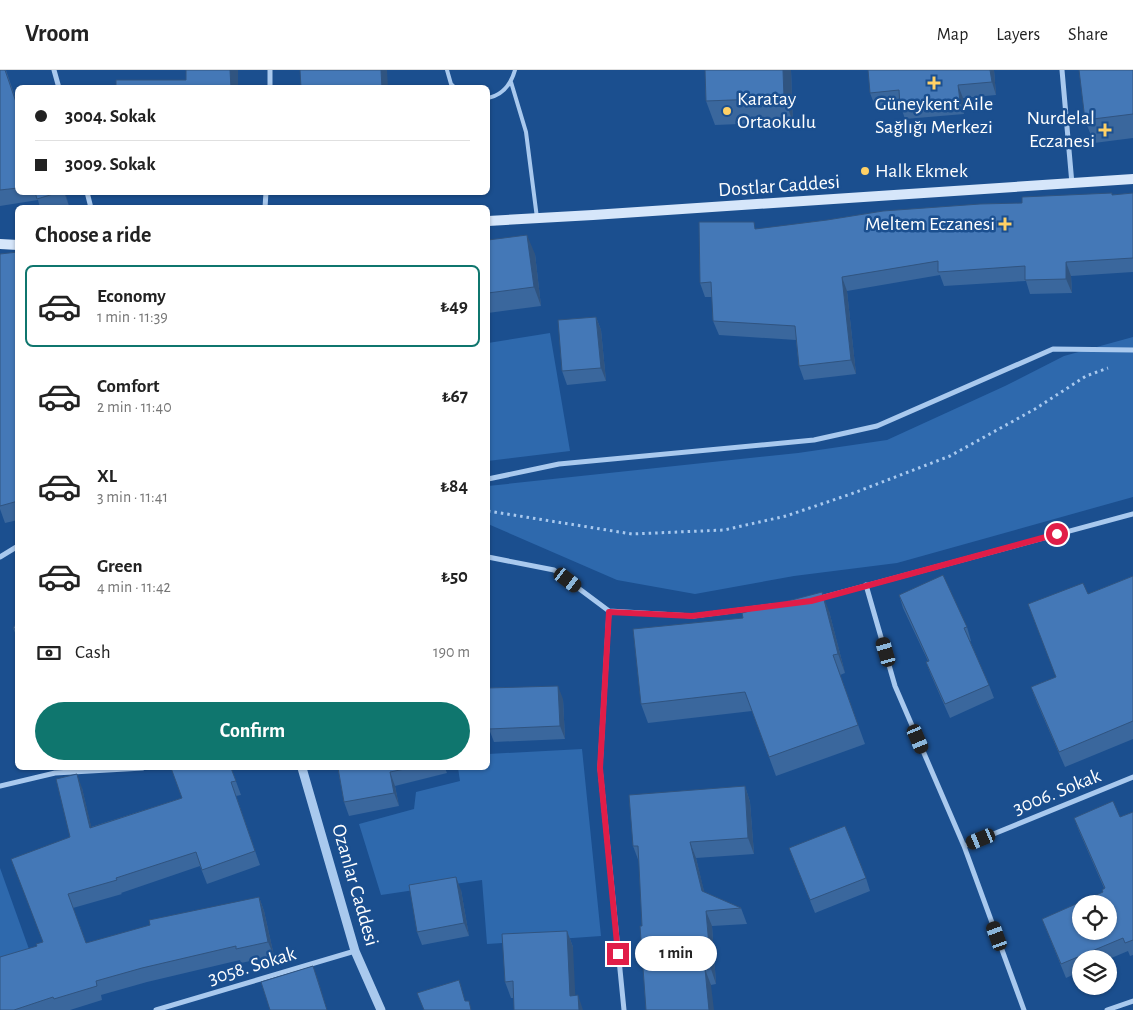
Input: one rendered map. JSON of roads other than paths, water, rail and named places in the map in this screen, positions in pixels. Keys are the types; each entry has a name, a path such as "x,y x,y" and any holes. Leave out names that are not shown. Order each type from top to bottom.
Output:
{"main road":[{"name":"Dostlar Caddesi","path":"490,221 1133,179"},
{"path":"0,244 15,245"}],"street":[{"path":"54,70 58,85"},
{"path":"270,70 270,85"},
{"path":"1062,70 1072,184"},
{"path":"490,479 559,464 814,440 877,426 1053,348 1133,350"},
{"path":"811,601 1133,514"},
{"path":"1,555 15,548"},
{"path":"490,557 554,570 609,612 692,616 781,604"},
{"path":"866,585 895,686 964,846 1024,1010"},
{"path":"609,612 600,768 624,1010"},
{"path":"0,786 56,773 109,770"},
{"name":"Ozanlar Caddesi","path":"303,770 355,951 381,1010"},
{"name":"3006. Sokak","path":"964,846 1133,777"},
{"name":"3058. Sokak","path":"156,1010 355,951"},
{"path":"1107,1010 1133,1001"}],"lane":[{"path":"446,70 452,85"},
{"path":"490,97 503,91 511,82 515,70"},
{"path":"511,82 526,132 537,218"}],"place":[{"name":"Güneykent Aile Sağlığı Merkezi","path":"934,83"},
{"name":"Karatay Ortaokulu","path":"727,111"},
{"name":"Nurdelal Eczanesi","path":"1105,130"},
{"name":"Halk Ekmek","path":"865,171"},
{"name":"Meltem Eczanesi","path":"1005,224"}]}
